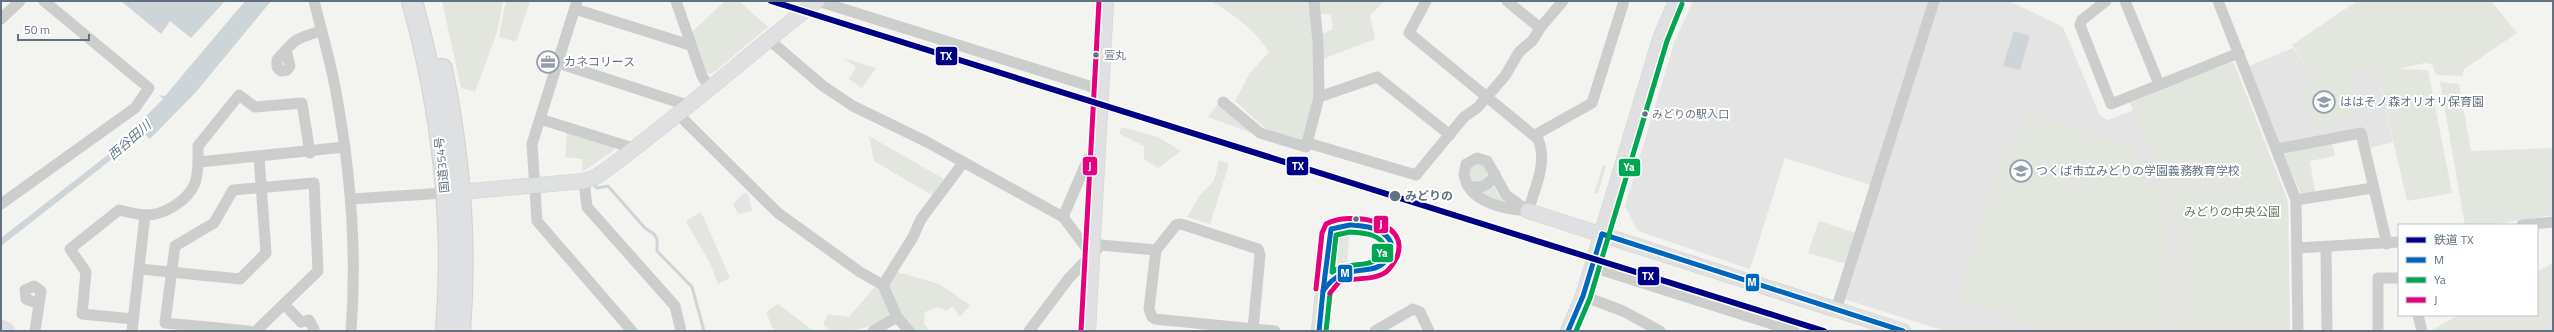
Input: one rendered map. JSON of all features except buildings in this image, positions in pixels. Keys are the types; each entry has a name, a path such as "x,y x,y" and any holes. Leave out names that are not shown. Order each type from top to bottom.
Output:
{"highway":[{"name":"国道354号","path":"412,1 430,77 453,192 463,264 460,331"},
{"name":"国道354号","path":"427,1 450,108 453,192 446,331"}],"street":[{"path":"1,19 20,1"},
{"path":"1,204 135,108 149,88 44,1"},
{"path":"314,1 337,97 351,199 353,283 351,331"},
{"path":"676,1 702,76 710,88"},
{"path":"351,199 584,181 596,178 636,149 768,39 818,1 1102,90"},
{"path":"1088,331 1106,1"},
{"path":"1223,102 1260,133 1304,148 1308,143 1319,97 1318,42 1314,1"},
{"path":"1426,1 1409,33 1535,135 1541,148 1542,160 1528,211"},
{"path":"1507,1 1540,28"},
{"path":"1308,143 1413,176 1420,173 1464,117 1488,96 1505,76 1519,52 1533,40 1540,28 1564,1"},
{"path":"1535,135 1592,103 1624,1"},
{"path":"1836,310 1934,1"},
{"path":"2106,1 2092,5 2080,25 2111,104 2239,53"},
{"path":"2125,1 2159,84"},
{"path":"2218,1 2296,200 2298,331"},
{"path":"1568,331 1583,296 1652,66 1673,2"},
{"path":"632,331 537,221 532,144 576,5 690,45"},
{"path":"286,50 296,38 321,31"},
{"path":"768,39 833,94 1063,217 1092,252"},
{"path":"558,63 684,110 778,212 860,272 883,285 897,317 909,331"},
{"path":"1319,97 1377,77 1450,135"},
{"path":"133,320 82,314 86,272 70,249 119,210 145,215 164,211 180,202 195,184 199,162 198,146 239,95 255,107 302,103 310,153"},
{"path":"540,119 636,149"},
{"path":"2277,149 2361,133 2387,244"},
{"path":"199,162 310,153 345,148"},
{"path":"1063,217 1088,160 1092,156 1098,156"},
{"path":"140,269 172,274 240,279 266,253 259,157"},
{"path":"1528,211 1506,195 1487,161 1477,158 1471,160 1464,168 1467,185 1474,195 1482,200 1511,210 1528,211 1602,234 1903,331"},
{"path":"883,285 913,237 921,219 963,163"},
{"path":"1467,185 1482,187 1489,184 1495,174"},
{"path":"584,181 587,207 675,306 681,331"},
{"path":"248,331 165,323 175,246 214,223 233,190 314,184 318,271 256,331"},
{"path":"2296,200 2374,188"},
{"path":"132,331 145,215"},
{"path":"2532,224 2553,222"},
{"path":"1253,329 1260,255 1258,249 1181,224 1176,225 1156,250 1149,309 1152,317 1253,329 1275,331"},
{"path":"1319,331 1328,234 1336,226 1378,229 1386,232 1391,241 1391,248 1389,259 1382,267 1340,273 1332,278 1323,290"},
{"path":"2297,248 2398,242"},
{"path":"1029,331 1056,293 1092,252 1101,245 1156,250"},
{"path":"2326,247 2327,331"},
{"path":"1326,258 1340,273"},
{"path":"1602,270 1794,331"},
{"path":"2378,331 2378,278 2398,278"},
{"path":"1583,296 1623,311 1660,331"},
{"path":"35,331 39,304"},
{"path":"284,304 301,326 309,320 312,324 313,331"},
{"path":"1375,331 1413,309 1420,312 1429,331"},
{"path":"2418,316 2422,331"},
{"path":"872,331 897,317"},
{"path":"1,328 7,331"}],"shaded area":[{"path":"1693,1 1929,1 1871,185 1785,158 1750,269 1638,231 1625,206 1674,43"},
{"name":"つくば市立みどりの学園義務教育学校","path":"1938,1 2009,1 2063,27 2100,116 2108,120 2134,110 2178,223 2179,331 1945,331 1844,299"},
{"name":"ははそノ森オリオリ保育園","path":"2293,48 2313,75 2378,74 2393,142 2369,148 2365,129 2282,144 2278,142 2249,66"},
{"path":"745,192 749,196 752,211 738,214 733,204"}],"green space":[{"path":"442,1 503,1 497,32 475,92 461,88"},
{"path":"506,1 530,1 516,42 499,37"},
{"path":"725,1 739,1 768,27 712,74 707,73 692,32"},
{"path":"1211,1 1312,1 1315,98 1306,138 1298,142 1265,128 1235,101 1250,73 1269,52 1250,29"},
{"path":"1316,1 1385,1 1370,15 1375,39 1323,59 1322,34 1333,29 1331,14 1319,14"},
{"path":"2357,1 2491,1 2517,33 2464,69 2462,76 2436,75 2432,64 2424,63 2399,69 2428,70 2452,193 2407,201 2378,74 2353,75 2360,112 2349,119 2316,126 2300,95 2302,91 2311,87 2303,70 2308,68 2292,45"},
{"path":"843,58 876,68 862,88 849,79 856,67"},
{"name":"みどりの中央公園","path":"2230,63 2234,63 2288,201 2290,331 2179,331 2178,223 2129,101"},
{"path":"2440,82 2459,84 2471,151 2553,148 2553,215 2495,224 2465,224"},
{"path":"1218,104 1254,134 1208,117"},
{"path":"2025,111 2131,143 2149,188 2157,185 2171,224 2173,321 2166,331 2048,331 1957,301 2006,139 2015,142"},
{"path":"1121,127 1158,137 1181,151 1158,168 1144,159 1144,146 1120,134"},
{"path":"567,133 614,146 613,151 582,172 583,159 565,157"},
{"path":"869,136 944,179 932,195 874,161"},
{"path":"2332,143 2335,156 2310,161 2315,192 2301,194 2284,155 2286,151"},
{"path":"1219,160 1229,164 1210,224 1187,217 1200,195 1214,181"},
{"path":"1478,164 1484,167 1487,173 1484,179 1478,182 1472,179 1469,173 1472,167"},
{"path":"1603,165 1606,166 1598,194 1594,193"},
{"path":"1493,185 1499,196 1511,208 1478,192 1489,189"},
{"path":"701,212 730,278 718,284 711,265 686,221"},
{"path":"1819,221 1856,233 1846,264 1808,253"},
{"path":"1347,232 1349,235 1347,264 1339,266 1332,259 1336,233"},
{"path":"2553,263 2553,331 2430,331 2457,316 2538,316 2538,271"},
{"path":"894,271 939,284 970,305 960,317 952,306 947,311 937,307 925,312 924,324 930,331 915,331 902,317 888,284"},
{"path":"876,286 880,288 891,315 884,320 855,330 831,331 823,324 828,314 849,317"},
{"path":"778,304 814,331 774,331 766,312"}],"water":[{"path":"121,1 225,1 191,38 170,21 161,34"},
{"name":"西谷田川","path":"245,1 271,1 196,92 150,139 144,134 1,246 1,238 141,129 138,124 163,99 159,95 165,96"},
{"path":"2014,31 2030,36 2020,70 2003,66"}],"waterway":[{"path":"594,185 597,188 608,186 645,228 654,234 657,239 657,251 692,287 704,331"}],"rail line":[{"name":"TX","path":"771,1 1824,331"}],"transit line":[{"name":"J","path":"1081,331 1099,1"},
{"name":"Ya","path":"1576,331 1590,298 1667,41 1682,4"},
{"name":"J","path":"1316,289 1322,233 1326,224 1336,220 1349,218 1362,219 1387,227 1395,234 1399,244 1397,257 1386,272 1376,277 1339,282 1330,293"},
{"name":"M","path":"1350,225 1371,228 1386,235 1391,242 1390,253 1382,265 1376,268 1348,272 1338,276 1323,291 1331,229 1350,225"},
{"name":"Ya","path":"1350,232 1376,237 1380,239 1385,248 1381,255 1370,263 1347,266 1332,272 1336,235 1350,232"},
{"name":"M","path":"1602,234 1903,331"},
{"name":"M","path":"1568,331 1583,296 1602,234"},
{"name":"M","path":"1319,331 1323,291"},
{"name":"Ya","path":"1326,331 1330,294"}],"place":[{"name":"萱丸","path":"1096,55"},
{"name":"カネコリース","path":"548,62"},
{"name":"ははそノ森オリオリ保育園","path":"2324,102"},
{"name":"みどりの駅入口","path":"1645,114"},
{"name":"つくば市立みどりの学園義務教育学校","path":"2021,171"},
{"name":"みどりの","path":"1395,196"}]}
